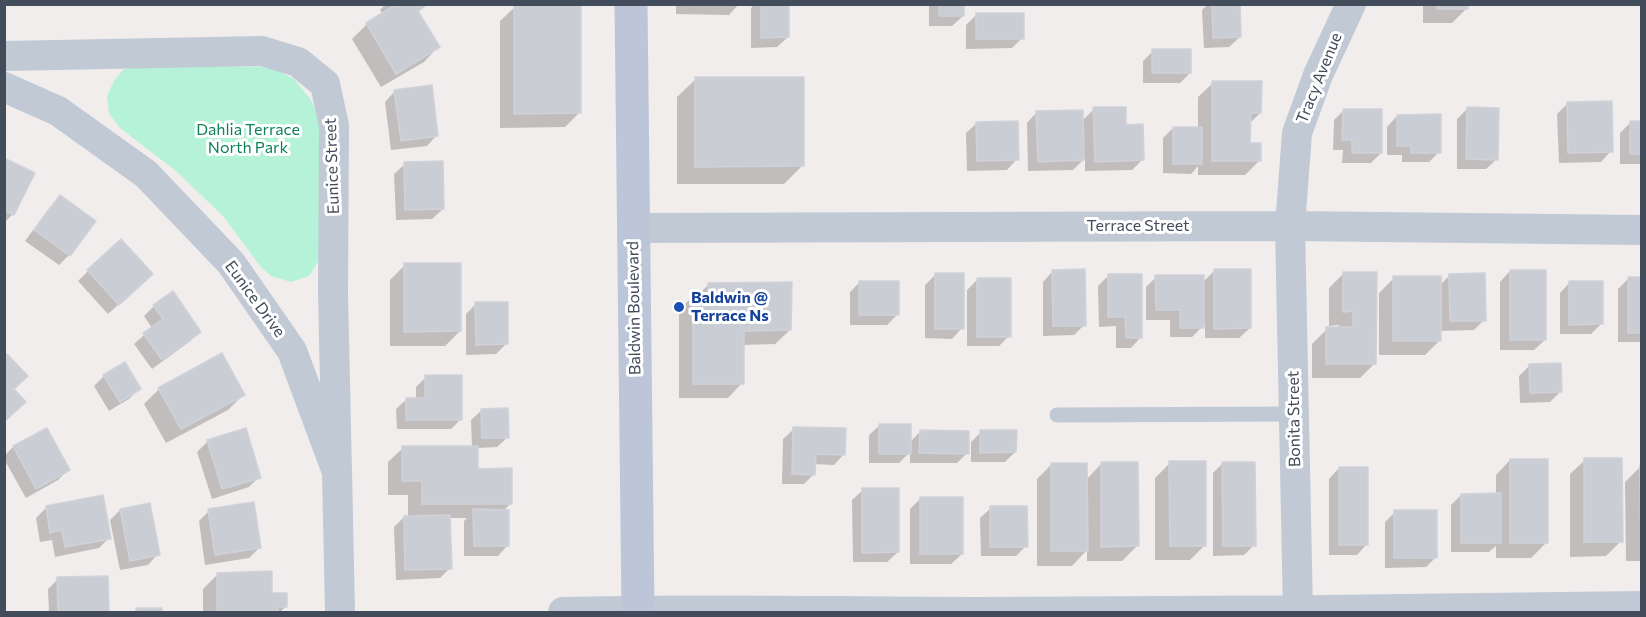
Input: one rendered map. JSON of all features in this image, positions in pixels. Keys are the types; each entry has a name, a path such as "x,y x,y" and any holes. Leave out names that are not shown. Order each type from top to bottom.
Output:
{"main road":[{"name":"Baldwin Boulevard","path":"631,4 638,611"}],"street":[{"name":"Tracy Avenue","path":"1290,226 1297,133 1318,75 1351,4"},
{"name":"Eunice Street","path":"4,56 262,51 298,62 325,84 334,126 333,293 337,472"},
{"name":"Eunice Drive","path":"4,87 58,111 146,174 231,263 292,351 337,472 340,612"},
{"name":"Terrace Street","path":"634,228 1290,226 1641,230"},
{"name":"Bonita Street","path":"1290,226 1298,612"},
{"path":"563,612 1298,612 1641,606"}],"lane":[{"path":"1057,415 1294,414"}],"green space":[{"name":"Dahlia Terrace North Park","path":"138,65 271,67 294,79 311,100 321,124 321,257 309,276 291,282 271,276 260,266 224,217 176,171 120,128 109,114 107,96 114,81 123,70"}],"building":[{"path":"397,4 422,4 424,7 418,11 440,47 396,74 366,23"},
{"path":"761,4 789,4 789,37 761,38"},
{"path":"939,4 964,4 964,16 939,16"},
{"path":"1212,4 1240,4 1241,37 1213,38"},
{"path":"1437,4 1468,4 1468,9 1437,9"},
{"path":"514,5 581,5 581,113 514,114"},
{"path":"976,13 1024,13 1024,39 976,39"},
{"path":"1152,49 1191,49 1191,73 1152,73"},
{"path":"695,77 804,77 804,166 695,167"},
{"path":"1212,81 1262,81 1261,113 1251,113 1250,143 1261,143 1261,161 1212,161"},
{"path":"432,85 438,136 401,141 394,90"},
{"path":"1612,101 1613,152 1568,153 1567,102"},
{"path":"1093,107 1126,107 1126,125 1143,124 1144,160 1095,162"},
{"path":"1467,107 1499,108 1498,160 1466,159"},
{"path":"1343,109 1382,109 1382,153 1352,153 1352,140 1342,140"},
{"path":"1083,110 1084,160 1038,162 1036,111"},
{"path":"1441,114 1441,153 1411,153 1411,146 1397,146 1397,115"},
{"path":"1018,121 1019,160 977,161 976,122"},
{"path":"1630,121 1642,121 1642,154 1630,154"},
{"path":"1173,127 1202,127 1202,164 1173,164"},
{"path":"4,158 35,173 14,215 4,210"},
{"path":"443,161 444,209 405,210 404,162"},
{"path":"60,195 96,221 70,256 34,230"},
{"path":"121,239 153,274 119,305 87,270"},
{"path":"404,263 461,263 461,331 404,332"},
{"path":"1085,269 1086,326 1053,326 1052,270"},
{"path":"1214,269 1251,269 1251,328 1214,329"},
{"path":"1510,270 1546,270 1546,340 1510,340"},
{"path":"1343,272 1377,272 1376,364 1326,364 1326,327 1353,327 1353,311 1343,312"},
{"path":"935,273 964,273 964,329 935,329"},
{"path":"1485,273 1486,321 1450,321 1449,274"},
{"path":"1108,274 1142,274 1142,338 1126,338 1125,317 1108,317"},
{"path":"1155,275 1204,275 1204,328 1180,328 1180,310 1156,310"},
{"path":"1393,276 1441,276 1441,341 1393,341"},
{"path":"1628,277 1642,277 1642,333 1628,333"},
{"path":"977,278 1011,278 1011,337 977,337"},
{"path":"859,281 899,281 899,315 859,315"},
{"path":"1569,281 1603,281 1603,324 1569,325"},
{"path":"792,282 791,330 744,331 744,384 693,384 693,293 708,293 708,283"},
{"path":"173,291 201,332 162,360 143,333 163,319 153,305"},
{"path":"475,302 508,302 508,344 476,345"},
{"path":"222,353 245,395 181,429 158,388"},
{"path":"7,354 28,376 14,389 26,402 4,422 4,356"},
{"path":"125,362 141,389 120,402 103,375"},
{"path":"1561,363 1562,392 1530,393 1529,364"},
{"path":"425,375 462,375 462,420 406,420 406,398 425,398"},
{"path":"508,408 509,438 482,438 481,409"},
{"path":"879,424 911,424 911,454 879,454"},
{"path":"793,427 846,428 845,455 816,454 815,475 792,474"},
{"path":"47,428 70,470 36,489 13,446"},
{"path":"246,428 261,478 222,489 207,440"},
{"path":"920,430 969,431 969,454 919,453"},
{"path":"980,430 1017,430 1016,452 980,453"},
{"path":"402,446 478,446 478,469 512,468 512,504 422,504 422,481 402,481"},
{"path":"1584,458 1622,458 1623,542 1584,542"},
{"path":"1510,459 1548,459 1548,543 1510,543"},
{"path":"1169,461 1206,461 1206,546 1170,546"},
{"path":"1101,462 1138,462 1139,546 1101,547"},
{"path":"1222,462 1255,462 1256,546 1223,546"},
{"path":"1051,463 1087,463 1088,551 1051,551"},
{"path":"1640,465 1642,465 1642,547 1641,547"},
{"path":"1339,467 1368,467 1368,545 1339,545"},
{"path":"862,488 899,488 899,552 862,553"},
{"path":"1501,493 1501,543 1461,543 1461,494"},
{"path":"103,495 111,539 65,547 62,530 50,533 46,506"},
{"path":"920,497 963,497 963,554 920,554"},
{"path":"254,502 261,548 215,555 208,509"},
{"path":"150,503 160,555 130,561 120,509"},
{"path":"990,506 1027,506 1028,547 990,547"},
{"path":"473,509 509,510 509,546 474,546"},
{"path":"1394,510 1437,510 1437,558 1394,558"},
{"path":"450,515 452,569 405,570 404,516"},
{"path":"272,571 272,593 287,593 287,607 278,607 278,612 217,612 217,573"},
{"path":"108,576 109,612 58,612 57,577"},
{"path":"136,608 162,608 162,612 136,612"}],"place":[{"name":"Baldwin @ Terrace Ns","path":"679,307"}]}
